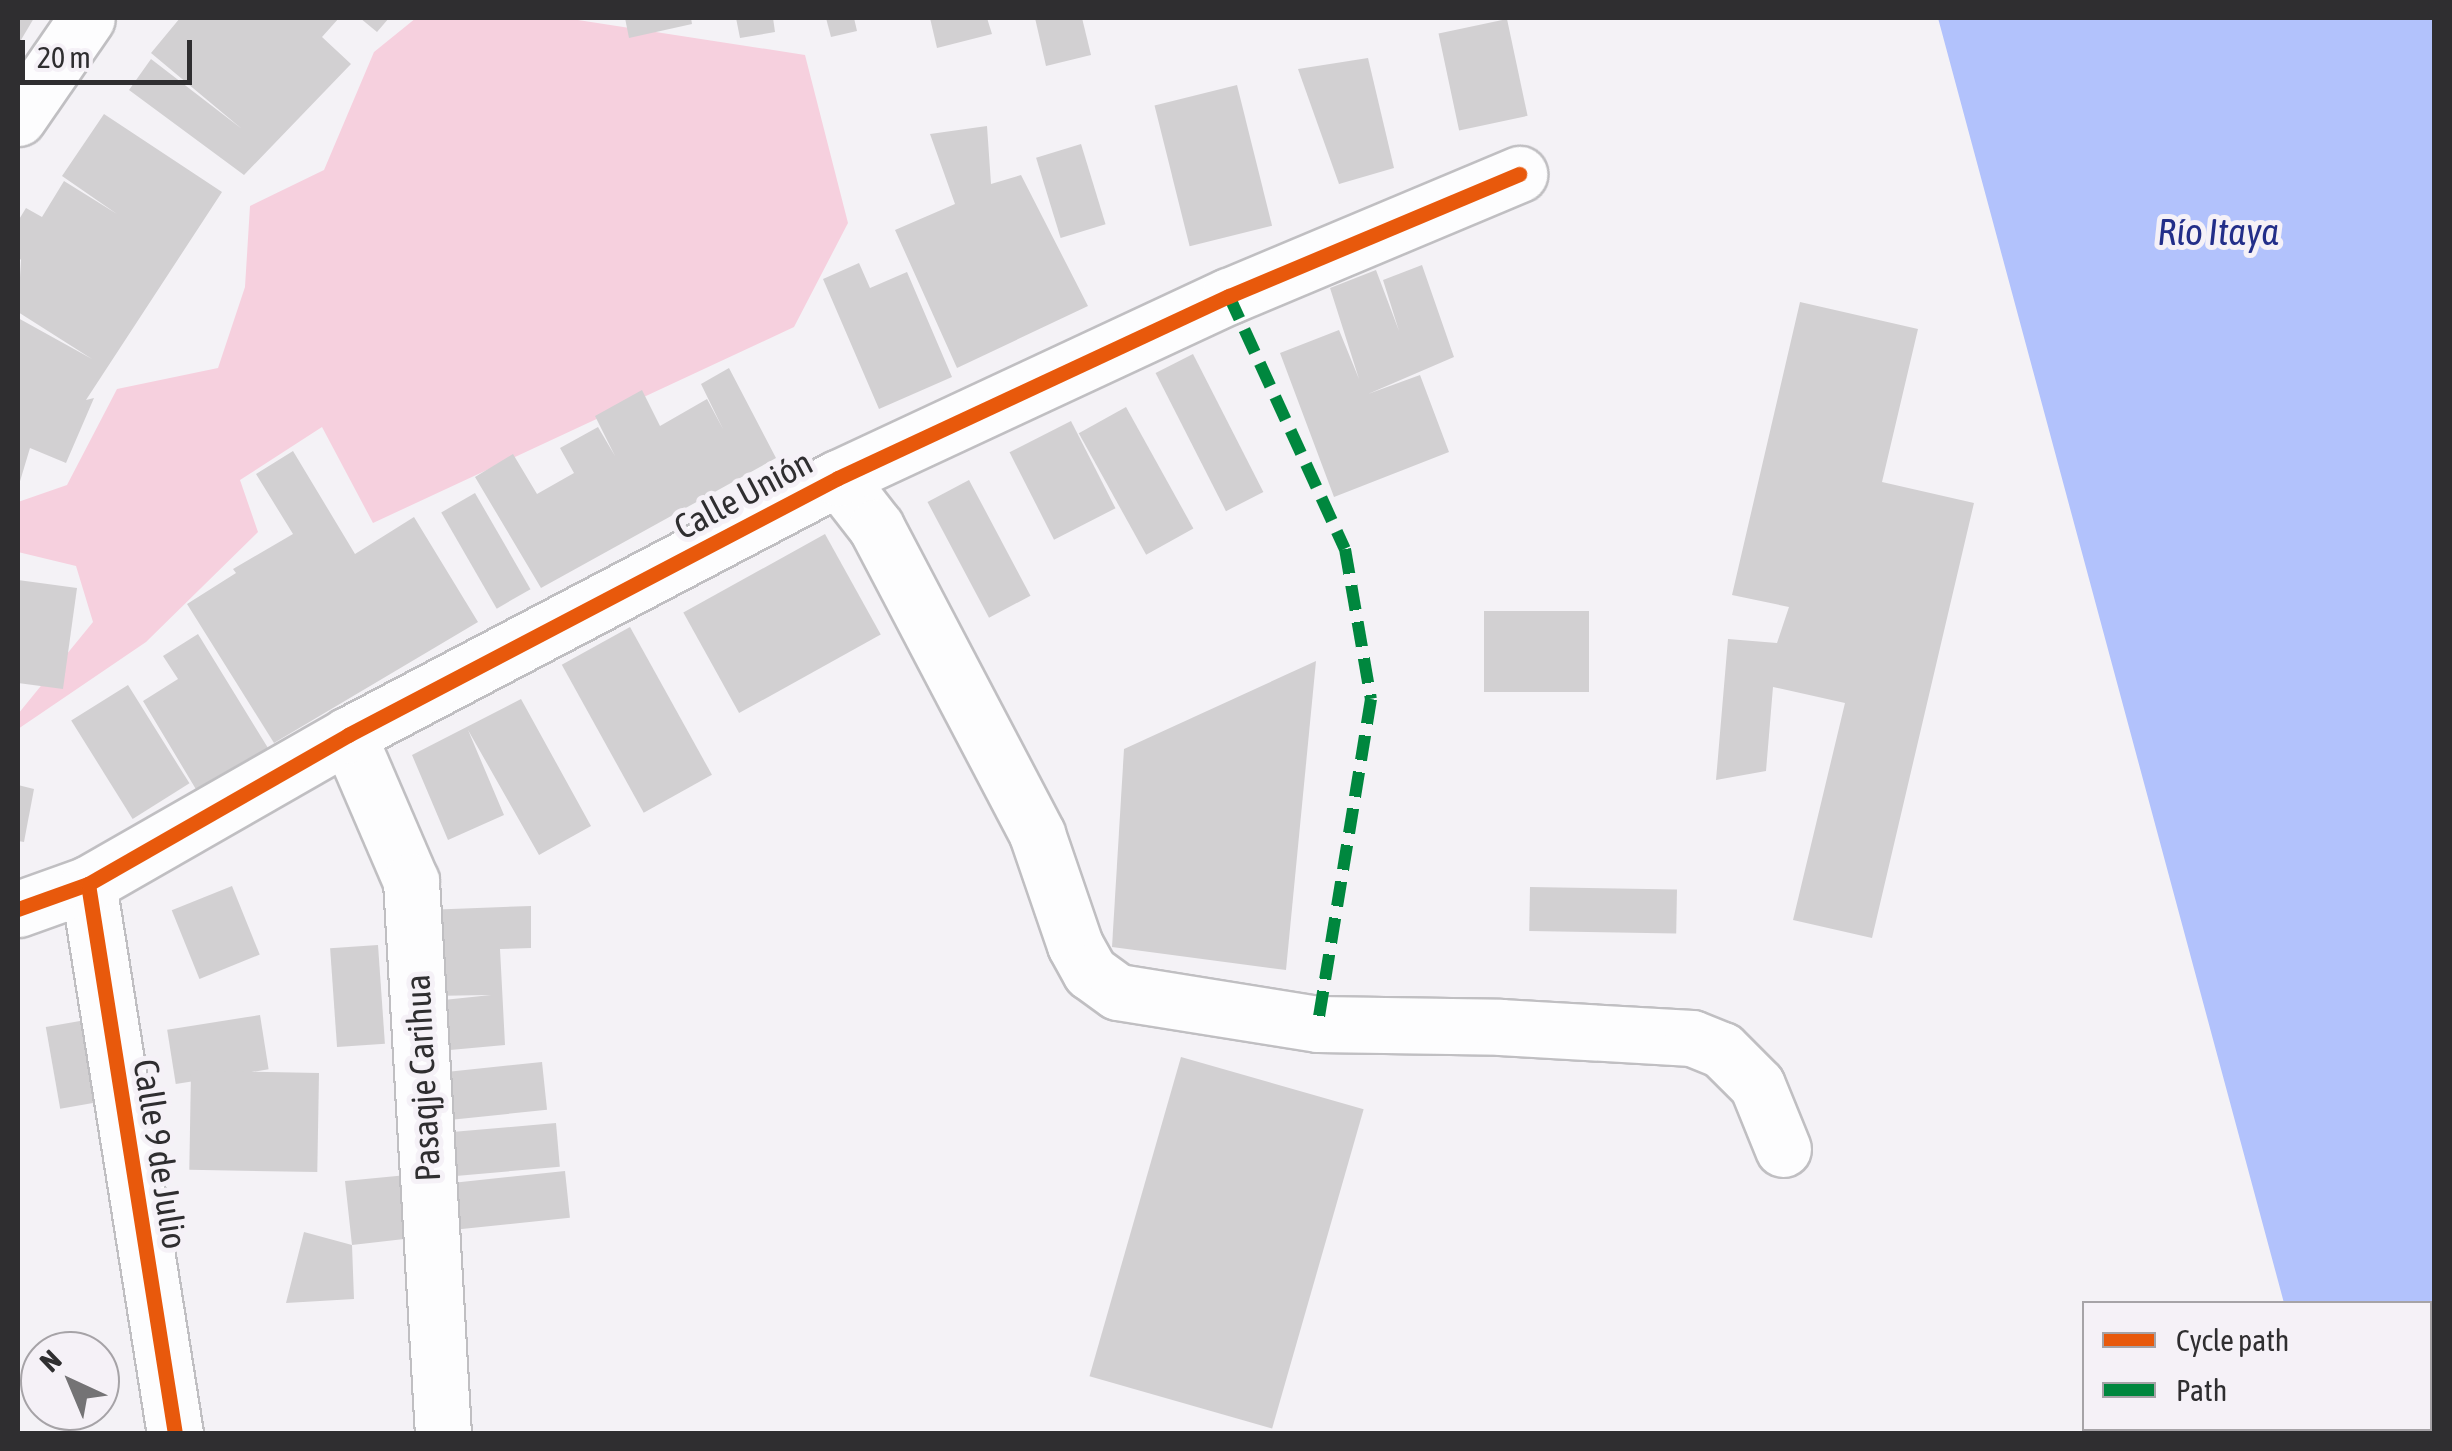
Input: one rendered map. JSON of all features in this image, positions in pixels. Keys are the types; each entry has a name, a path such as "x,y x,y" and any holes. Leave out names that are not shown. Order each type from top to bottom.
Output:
{"street":[{"path":"18,118 87,18"},
{"name":"Calle Unión","path":"18,909 88,884 348,735 838,478 1229,296 1519,174"},
{"path":"838,478 876,527 1037,834 1075,945 1090,972 1118,992 1318,1024 1500,1027 1692,1038 1722,1050 1757,1086 1783,1149"},
{"name":"Pasaqje Carihua","path":"348,735 411,881 442,1434"},
{"name":"Calle 9 de Julio","path":"88,884 175,1434"}],"shaded area":[{"path":"416,18 565,18 805,55 848,223 794,327 373,523 322,427 240,480 258,532 146,642 18,729 18,714 93,622 76,566 18,552 18,502 67,485 117,389 218,368 245,287 250,206 324,170 374,52"}],"water":[{"name":"Río Itaya","path":"1938,18 2434,18 2434,1433 2318,1431 2432,1431 2432,1301 2283,1301"}],"building":[{"path":"18,18 34,18 18,45"},
{"path":"180,18 339,18 322,37 351,64 244,175 129,90 151,59 242,129 151,53"},
{"path":"360,18 389,18 377,32"},
{"path":"625,18 691,18 692,24 629,38"},
{"path":"736,18 773,18 775,32 740,38"},
{"path":"826,18 854,18 857,31 831,37"},
{"path":"930,18 987,18 992,34 937,48"},
{"path":"1035,18 1082,18 1091,55 1046,66"},
{"path":"1507,19 1528,116 1459,130 1439,34"},
{"path":"1368,58 1394,168 1339,184 1298,69"},
{"path":"1237,85 1272,226 1190,246 1155,106"},
{"path":"104,114 222,192 86,400 94,398 66,463 30,448 18,488 18,318 92,359 18,312 18,221 26,208 42,217 64,181 117,214 62,176"},
{"path":"987,126 991,184 1021,175 1088,306 957,368 895,230 955,204 930,134"},
{"path":"1081,144 1106,224 1061,238 1036,158"},
{"path":"859,263 870,288 907,272 952,377 879,409 823,279"},
{"path":"1422,265 1454,357 1368,394 1420,375 1449,452 1334,497 1280,353 1339,330 1359,379 1330,288 1376,270 1399,331 1383,280"},
{"path":"1800,302 1918,329 1882,482 1974,503 1872,938 1793,920 1845,703 1773,687 1766,771 1716,780 1728,639 1777,643 1789,607 1732,595"},
{"path":"1193,354 1263,492 1226,511 1156,373"},
{"path":"729,368 776,458 541,588 475,477 513,454 537,494 574,473 560,448 598,427 615,456 595,416 642,390 660,426 707,399 723,429 701,384"},
{"path":"1126,407 1193,529 1146,555 1079,433"},
{"path":"1071,421 1115,508 1054,540 1010,452"},
{"path":"293,451 355,554 414,517 478,622 274,743 187,604 236,573 233,569 293,534 256,474"},
{"path":"969,480 1031,596 989,618 928,502"},
{"path":"475,493 530,589 497,609 441,512"},
{"path":"825,534 881,635 739,713 683,613"},
{"path":"18,580 77,588 63,689 18,683"},
{"path":"1484,611 1589,611 1589,692 1484,692"},
{"path":"630,627 712,775 644,813 562,665"},
{"path":"198,634 268,748 197,791 143,701 178,679 163,656"},
{"path":"1316,661 1286,970 1112,947 1124,749"},
{"path":"128,685 189,783 133,819 71,721"},
{"path":"521,699 591,826 539,855 468,730 504,815 448,840 412,755"},
{"path":"18,785 34,789 24,842 18,841"},
{"path":"232,886 260,955 199,979 172,910"},
{"path":"1530,887 1677,890 1676,934 1529,931"},
{"path":"531,906 531,948 500,949 505,1045 439,1051 434,1001 491,995 428,996 425,910"},
{"path":"378,945 385,1044 337,1047 330,948"},
{"path":"260,1015 269,1069 176,1084 167,1030"},
{"path":"97,1018 111,1100 60,1109 46,1027"},
{"path":"1181,1057 1364,1109 1272,1429 1089,1376"},
{"path":"542,1062 547,1110 440,1121 435,1073"},
{"path":"191,1071 319,1073 317,1172 189,1170"},
{"path":"556,1123 560,1167 447,1177 443,1133"},
{"path":"565,1171 570,1218 455,1230 450,1183"},
{"path":"407,1175 413,1238 352,1245 345,1181"},
{"path":"304,1232 352,1245 354,1299 286,1303"}],"marked path":[{"path":"1229,296 1345,549 1371,699 1318,1024"}],"cycle path":[{"path":"18,909 88,884 348,735 838,478 1229,296 1519,174"},
{"path":"88,884 175,1434"}]}
